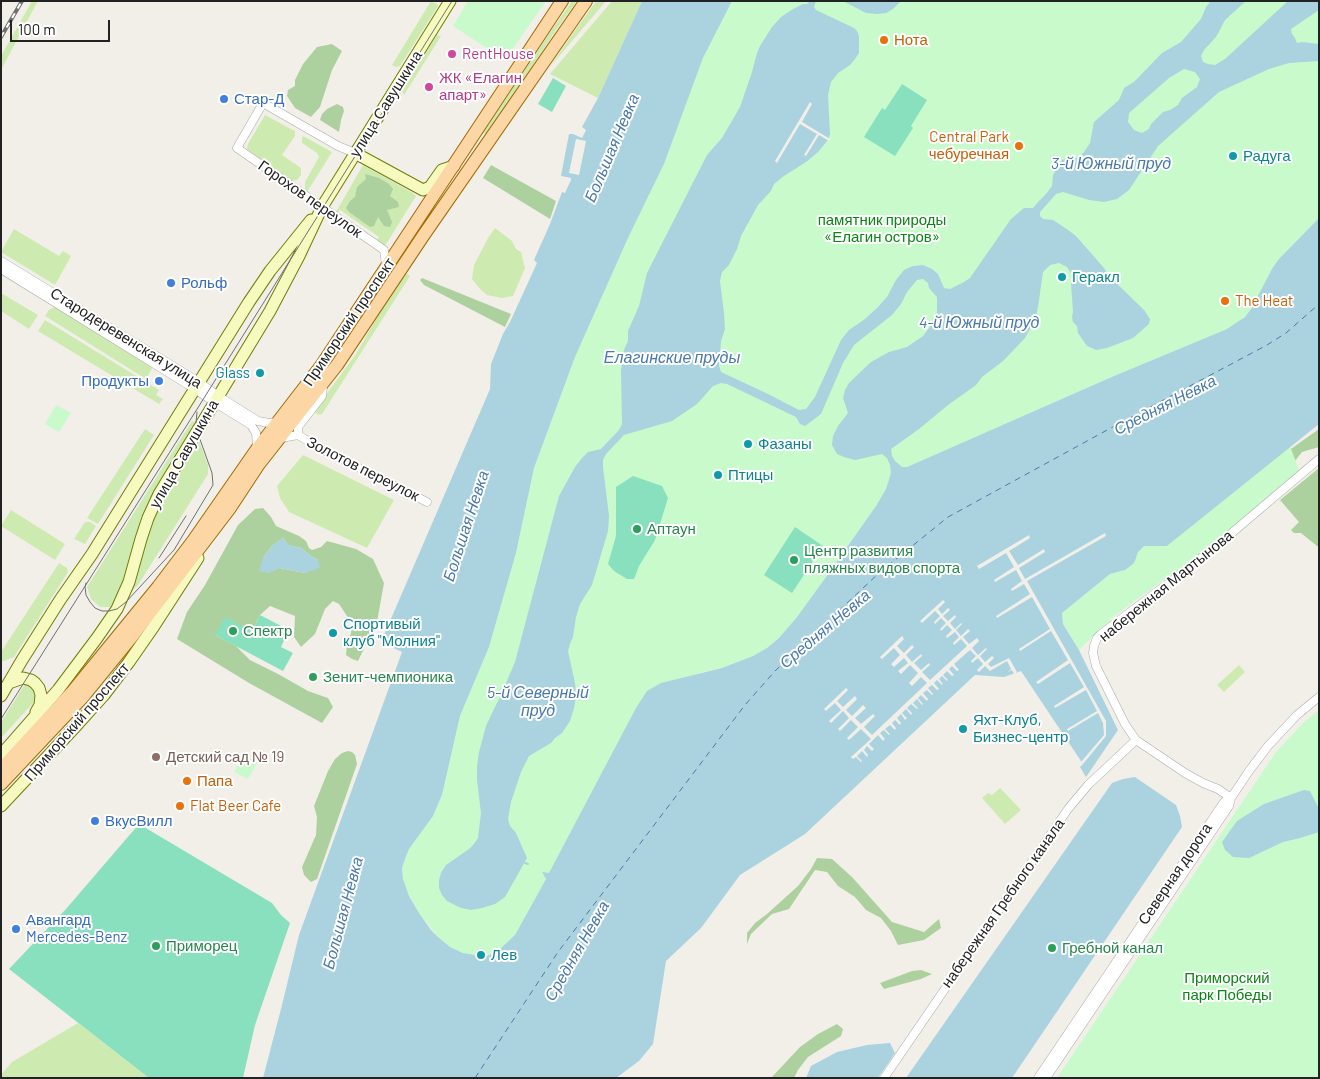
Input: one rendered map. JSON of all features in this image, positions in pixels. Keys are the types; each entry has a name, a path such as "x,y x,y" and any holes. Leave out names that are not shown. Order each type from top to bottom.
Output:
{"main road":[{"name":"Приморский проспект","path":"126,636 257,449 321,366 562,1"},
{"name":"Приморский проспект","path":"1,806 76,726 129,662 259,464 337,365 423,236 586,1"},
{"name":"улица Савушкина","path":"1,755 58,690 117,609 129,582 148,518 159,494 274,304 322,207 446,3"},
{"path":"355,154 423,190 430,187 442,170 454,166"},
{"name":"улица Савушкина","path":"1,696 50,615 92,554 249,302 270,271 322,207"},
{"name":"Приморский проспект","path":"126,636 230,508"},
{"path":"1,769 126,636"},
{"path":"1,784 82,698 126,636"},
{"name":"улица Савушкина","path":"9,684 19,679 27,679 36,683 39,688 41,696 40,705 30,723"}],"street":[{"name":"Горохов переулок","path":"355,154 264,103 237,148 384,250"},
{"path":"386,268 384,250 394,248 403,243"},
{"name":"Стародеревенская улица","path":"1,261 197,385 251,425 256,433 257,449"},
{"name":"Стародеревенская улица","path":"1,269 197,385"},
{"name":"Золотов переулок","path":"298,436 298,427 322,396 323,382"},
{"name":"Стародеревенская улица","path":"216,399 258,421 278,422"},
{"name":"Золотов переулок","path":"279,439 298,436 427,502"},
{"name":"набережная Мартынова","path":"1136,740 1094,660 1093,653 1097,638 1212,549 1319,459"},
{"name":"Северная дорога","path":"1046,1078 1229,806 1231,798 1268,746 1297,715 1319,697"},
{"path":"1136,740 1186,773 1218,789 1231,798"},
{"name":"набережная Гребного канала","path":"884,1077 1068,809 1088,785 1136,740"},
{"name":"Северная дорога","path":"1038,1078 1224,802 1231,798"}],"green space":[{"path":"32,1 38,1 1,70 1,56"},
{"path":"431,1 438,6 400,66 392,65"},
{"path":"468,1 546,1 505,60 453,26"},
{"path":"572,1 577,1 487,135 483,133 553,28"},
{"path":"596,1 606,1 550,67 569,39"},
{"path":"612,1 642,1 598,98 550,74"},
{"name":"памятник природы «Елагин остров»","path":"732,1 1319,1 1319,218 1278,260 1251,309 1237,324 891,473 886,489 876,506 797,617 779,638 753,656 722,668 699,673 549,873 542,873 546,879 515,935 501,948 489,955 481,956 463,953 450,947 438,937 419,913 405,888 402,868 409,849 433,816 442,795 460,716 489,647 516,553 534,468 575,357 628,238 664,164 703,58"},
{"path":"437,35 441,36 404,95 402,91"},
{"path":"332,44 342,51 332,70 320,107 311,117 295,108 287,96 288,90 295,86 295,80 303,64 317,47"},
{"path":"553,78 566,86 552,112 538,104"},
{"path":"902,84 927,100 911,126 913,128 895,156 864,137 882,108 885,110"},
{"path":"337,104 343,107 344,111 339,132 320,120 322,114 327,109"},
{"path":"265,115 295,131 295,136 282,155 301,168 301,175 297,180 290,181 248,150 248,144"},
{"path":"303,136 332,152 307,192 305,182 319,157 317,153 302,143"},
{"path":"363,165 416,196 385,246 376,241 379,237 340,210 337,214 336,212"},
{"path":"491,165 556,201 550,219 483,178"},
{"path":"365,174 379,178 393,189 390,196 398,202 399,207 387,210 392,222 390,227 384,226 378,217 374,226 370,227 346,208 355,197 357,187 366,179"},
{"path":"495,228 512,241 516,249 521,252 525,268 513,296 502,298 487,295 472,279 474,265"},
{"path":"14,229 59,256 63,251 71,256 55,285 1,252"},
{"path":"406,273 410,276 322,414 318,415 314,411 356,354 383,307"},
{"path":"422,278 511,314 505,327 424,285 420,280"},
{"path":"1,293 38,315 29,329 1,311"},
{"path":"55,307 153,367 146,379 45,316 49,310"},
{"path":"45,320 159,390 156,395 163,399 159,404 38,331"},
{"path":"56,405 71,413 59,432 45,424"},
{"path":"192,421 195,426 148,503 140,523 125,580 119,593 111,607 100,607 91,599 87,587"},
{"path":"145,429 154,435 98,524 87,518"},
{"path":"1319,429 1319,447 1302,452 1295,461 1288,451"},
{"path":"198,438 208,465 208,474 138,585 129,594 158,507"},
{"path":"1290,446 1299,470 1188,564 1110,619 1111,621 1079,650 1063,624 1062,613 1110,574 1125,570 1135,561 1138,552 1144,546 1167,546"},
{"path":"303,455 394,500 367,548 289,512 280,498 277,486"},
{"path":"1319,468 1319,546 1317,546 1301,533 1294,533 1291,530 1299,522 1280,500"},
{"name":"Аптаун","path":"633,476 662,486 668,498 655,540 639,566 634,579 627,579 614,571 608,564 616,536 616,487"},
{"path":"263,508 276,526 299,536 306,541 312,550 321,547 327,541 356,549 373,559 384,583 377,622 358,661 346,655 352,619 347,616 339,604 333,601 325,609 315,634 301,647 294,637 295,616 270,606 260,615 252,631 215,635 236,646 250,660 308,691 328,698 333,707 322,723 249,683 177,639 187,612 205,585 238,525 255,509","holes":["283,538 288,545 301,548 318,560 305,573 280,568 263,558 272,546"]},
{"path":"11,510 65,544 55,560 1,526"},
{"path":"85,522 90,522 96,526 85,544 74,539"},
{"name":"Центр развития пляжных видов спорта","path":"795,527 823,546 792,593 764,575"},
{"path":"59,563 67,568 68,572 14,657 1,662 1,652"},
{"path":"260,615 289,630 281,647 293,653 283,671 215,635 225,617 252,631"},
{"path":"1239,665 1245,672 1224,692 1217,685"},
{"path":"25,684 33,689 35,697 33,703 1,738 1,722"},
{"name":"Приморский парк Победы","path":"1319,710 1319,1078 1057,1078 1276,752 1304,722"},
{"path":"348,751 355,755 357,764 317,879 311,882 304,875 302,867 316,835 317,817 314,806 335,759"},
{"path":"244,754 258,762 248,779 234,772"},
{"path":"1000,788 1021,810 1005,824 982,798 988,793 992,795"},
{"name":"Приморец","path":"139,824 272,903 290,923 255,1025 243,1078 149,1078 9,969 66,909"},
{"path":"817,858 832,859 852,877 892,922 924,932 939,919 941,928 924,940 898,945 891,931 881,918 866,910 855,897 838,886 827,872 815,870 789,909 772,914 751,934 747,944 747,933 755,923 798,886"},
{"path":"921,970 932,974 884,989 880,983 912,971"},
{"path":"78,1023 149,1078 1,1078 1,1075 12,1062"},
{"path":"837,1024 843,1029 841,1036 808,1057 794,1078 771,1078 800,1047 818,1034"}],"water":[{"path":"642,1 732,1 703,58 664,164 628,238 575,357 534,468 516,553 489,647 460,716 442,795 433,816 409,849 402,868 403,879 409,896 431,930 450,947 463,953 481,956 489,955 501,948 515,935 546,879 542,872 549,873 636,708 647,691 661,683 722,668 753,656 779,638 821,584 886,489 891,473 887,458 882,454 855,460 844,457 837,454 832,445 833,436 848,413 843,398 849,383 871,362 889,352 907,347 923,336 932,324 937,312 937,297 923,279 917,280 892,315 854,345 843,363 821,414 805,426 800,424 796,417 727,384 721,383 713,386 697,404 672,421 624,435 606,454 603,460 609,516 608,531 592,585 580,604 568,651 576,697 570,721 562,733 551,743 529,756 521,772 511,802 508,819 510,826 516,833 527,858 505,897 495,904 471,910 461,908 447,901 439,888 439,880 446,865 469,849 478,838 481,813 477,780 479,752 486,726 515,662 559,496 582,458 588,452 601,449 619,430 622,424 621,371 624,350 628,341 628,331 639,306 647,273 707,155 722,138 740,107 760,46 772,27 781,17 793,9 810,1 816,1 814,7 816,10 857,31 859,36 859,53 850,65 838,73 831,82 828,95 830,134 828,140 806,162 774,184 771,191 758,205 741,236 729,265 722,272 720,281 725,329 721,341 719,366 721,372 799,410 806,409 815,397 841,340 849,330 865,319 887,297 904,270 913,266 923,265 938,274 944,288 950,289 970,278 1011,219 1024,208 1033,208 1046,194 1052,186 1053,175 1062,160 1078,158 1084,152 1090,143 1094,122 1119,100 1124,88 1134,82 1162,53 1181,42 1201,19 1211,1 1246,1 1225,20 1216,37 1201,56 1203,62 1215,65 1225,59 1288,1 1319,1 1319,10 1291,29 1297,43 1319,44 1319,61 1289,63 1269,69 1219,92 1158,146 1129,190 1117,199 1104,202 1089,200 1063,192 1056,194 1040,212 1040,216 1043,219 1053,220 1076,236 1108,275 1144,310 1150,319 1149,324 1133,338 1107,348 1096,350 1087,346 1073,322 1072,275 1067,267 1059,263 1050,265 1043,272 1035,320 1025,338 1003,361 982,377 976,385 891,449 895,461 902,467 907,467 1114,376 1227,329 1245,317 1278,260 1319,218 1319,424 1167,546 1144,546 1138,552 1133,564 1125,570 1110,574 1062,613 1063,624 1079,650 1118,730 1086,777 1080,767 1083,764 1021,671 1004,677 975,675 805,834 740,875 701,928 666,961 653,1044 639,1061 616,1078 263,1078 299,935 402,652 381,642 490,389 491,364 503,334 537,263 534,260 562,192 565,193 571,180 571,178 561,176 569,134 582,138 586,130 582,127 598,98","holes":["1184,69 1195,72 1200,79 1197,87 1182,98 1178,105 1163,112 1151,124 1149,129 1142,133 1134,130 1128,122 1129,113 1169,78"]},
{"path":"843,1 901,1 886,13 877,14 866,13"},
{"path":"283,538 288,545 301,548 318,560 320,568 305,573 280,568 269,573 259,571 263,558 272,546"},
{"name":"Гребной канал","path":"1135,777 1176,805 1182,827 1012,1078 906,1078 1112,783"},
{"path":"1304,790 1310,791 1319,809 1319,832 1283,842 1249,858 1233,857 1225,850 1222,842 1237,821 1264,804"},
{"path":"890,1043 895,1053 878,1078 806,1078 811,1066 837,1052 867,1045"}],"pier":[{"path":"810,102 812,104 802,122 830,139 829,141 819,135 806,156 804,155 817,134 800,124 777,163 775,161"},
{"path":"576,139 586,141 579,175 569,173"},
{"path":"1105,533 1106,536 1027,581 1106,721 1106,736 1083,764 1081,762 1104,735 1103,723 1098,713 1068,731 1067,729 1097,711 1086,690 1055,708 1054,706 1084,687 1070,663 1038,684 1036,682 1068,660 1051,631 1020,651 1019,649 1050,629 1032,597 997,618 996,616 1030,594 1024,584 1012,591 1011,589 1022,581 1016,570 995,582 994,580 1014,567 1006,553 979,569 977,566 1029,535 1030,538 1009,551 1018,565 1044,549 1045,552 1019,568 1025,579"},
{"path":"943,600 945,602 938,609 942,614 948,608 950,610 943,616 948,621 955,615 956,617 950,623 955,629 962,624 956,630 961,636 968,629 970,631 963,637 969,644 977,638 979,641 972,648 978,655 987,649 980,656 985,662 992,656 994,658 988,664 991,667 1009,658 1017,672 1014,674 1012,670 1008,672 1011,669 1007,661 990,671 985,666 979,672 977,670 983,664 978,658 972,663 971,661 976,656 970,650 954,664 959,670 957,671 952,666 949,669 954,675 952,676 947,671 943,675 947,681 942,676 939,679 942,685 937,680 934,683 939,689 937,690 932,685 928,688 932,695 927,690 923,693 928,699 927,701 921,695 918,698 922,705 917,699 913,703 917,709 911,704 907,708 912,713 911,715 906,709 902,713 907,718 905,720 901,714 897,718 901,723 900,725 895,720 892,723 896,728 895,730 890,725 885,729 889,735 884,730 880,733 885,739 883,741 878,735 869,744 874,749 872,751 867,746 864,750 868,755 867,757 862,751 857,756 861,762 856,757 853,759 851,757 871,739 861,729 849,740 847,738 858,727 851,720 840,731 838,729 849,718 843,711 831,723 829,721 841,710 835,703 826,711 824,709 846,688 848,690 837,701 843,707 855,696 857,699 846,710 852,716 863,705 866,708 855,718 861,724 873,714 875,716 864,727 872,735 927,683 921,677 912,686 909,683 918,673 910,665 901,674 898,671 908,663 904,658 894,667 891,664 900,655 894,648 882,659 880,657 902,636 904,639 897,646 904,653 912,645 914,647 906,655 912,662 921,654 922,656 914,663 921,670 929,663 930,665 922,672 930,680 967,646 961,639 954,645 953,643 959,637 955,632 947,638 946,636 952,630 947,625 941,631 940,629 946,623 941,618 935,624 934,622 940,616 935,611 922,623 920,621"}],"ferry route":[{"path":"475,1078 558,952 745,705 775,671 879,573 948,517 1267,345 1286,333 1319,304"}],"tram line":[{"path":"1,719 452,1"},
{"path":"86,583 86,595 95,608 102,611 117,609 126,602 174,550 213,485 212,473 197,431 197,412"},
{"path":"159,558 186,516"}],"railway":[{"path":"1,37 22,1"}],"place":[{"name":"Нота","path":"884,40"},
{"name":"RentHouse","path":"452,54"},
{"name":"ЖК «Елагин апарт»","path":"429,87"},
{"name":"Стар-Д","path":"224,99"},
{"name":"Central Park чебуречная","path":"1019,146"},
{"name":"Радуга","path":"1233,156"},
{"name":"Геракл","path":"1062,277"},
{"name":"Рольф","path":"171,283"},
{"name":"The Heat","path":"1225,301"},
{"name":"Glass","path":"260,373"},
{"name":"Продукты","path":"159,381"},
{"name":"Фазаны","path":"748,444"},
{"name":"Птицы","path":"718,475"},
{"name":"Аптаун","path":"637,529"},
{"name":"Центр развития пляжных видов спорта","path":"794,560"},
{"name":"Спектр","path":"233,631"},
{"name":"Спортивый клуб \"Молния\"","path":"333,633"},
{"name":"Зенит-чемпионика","path":"313,677"},
{"name":"Яхт-Клуб, Бизнес-центр","path":"963,729"},
{"name":"Детский сад № 19","path":"156,757"},
{"name":"Папа","path":"187,781"},
{"name":"Flat Beer Cafe","path":"180,806"},
{"name":"ВкусВилл","path":"95,821"},
{"name":"Авангард Mercedes-Benz","path":"16,929"},
{"name":"Приморец","path":"156,946"},
{"name":"Гребной канал","path":"1052,948"},
{"name":"Лев","path":"481,955"}],"water label":[{"name":"Большая Невка","path":"612,148"},
{"name":"3-й Южный пруд","path":"1111,164"},
{"name":"4-й Южный пруд","path":"979,323"},
{"name":"Елагинские пруды","path":"672,358"},
{"name":"Средняя Невка","path":"1165,405"},
{"name":"Большая Невка","path":"466,526"},
{"name":"Средняя Невка","path":"825,629"},
{"name":"5-й Северный пруд","path":"538,702"},
{"name":"Большая Невка","path":"343,913"},
{"name":"Средняя Невка","path":"577,951"}]}
